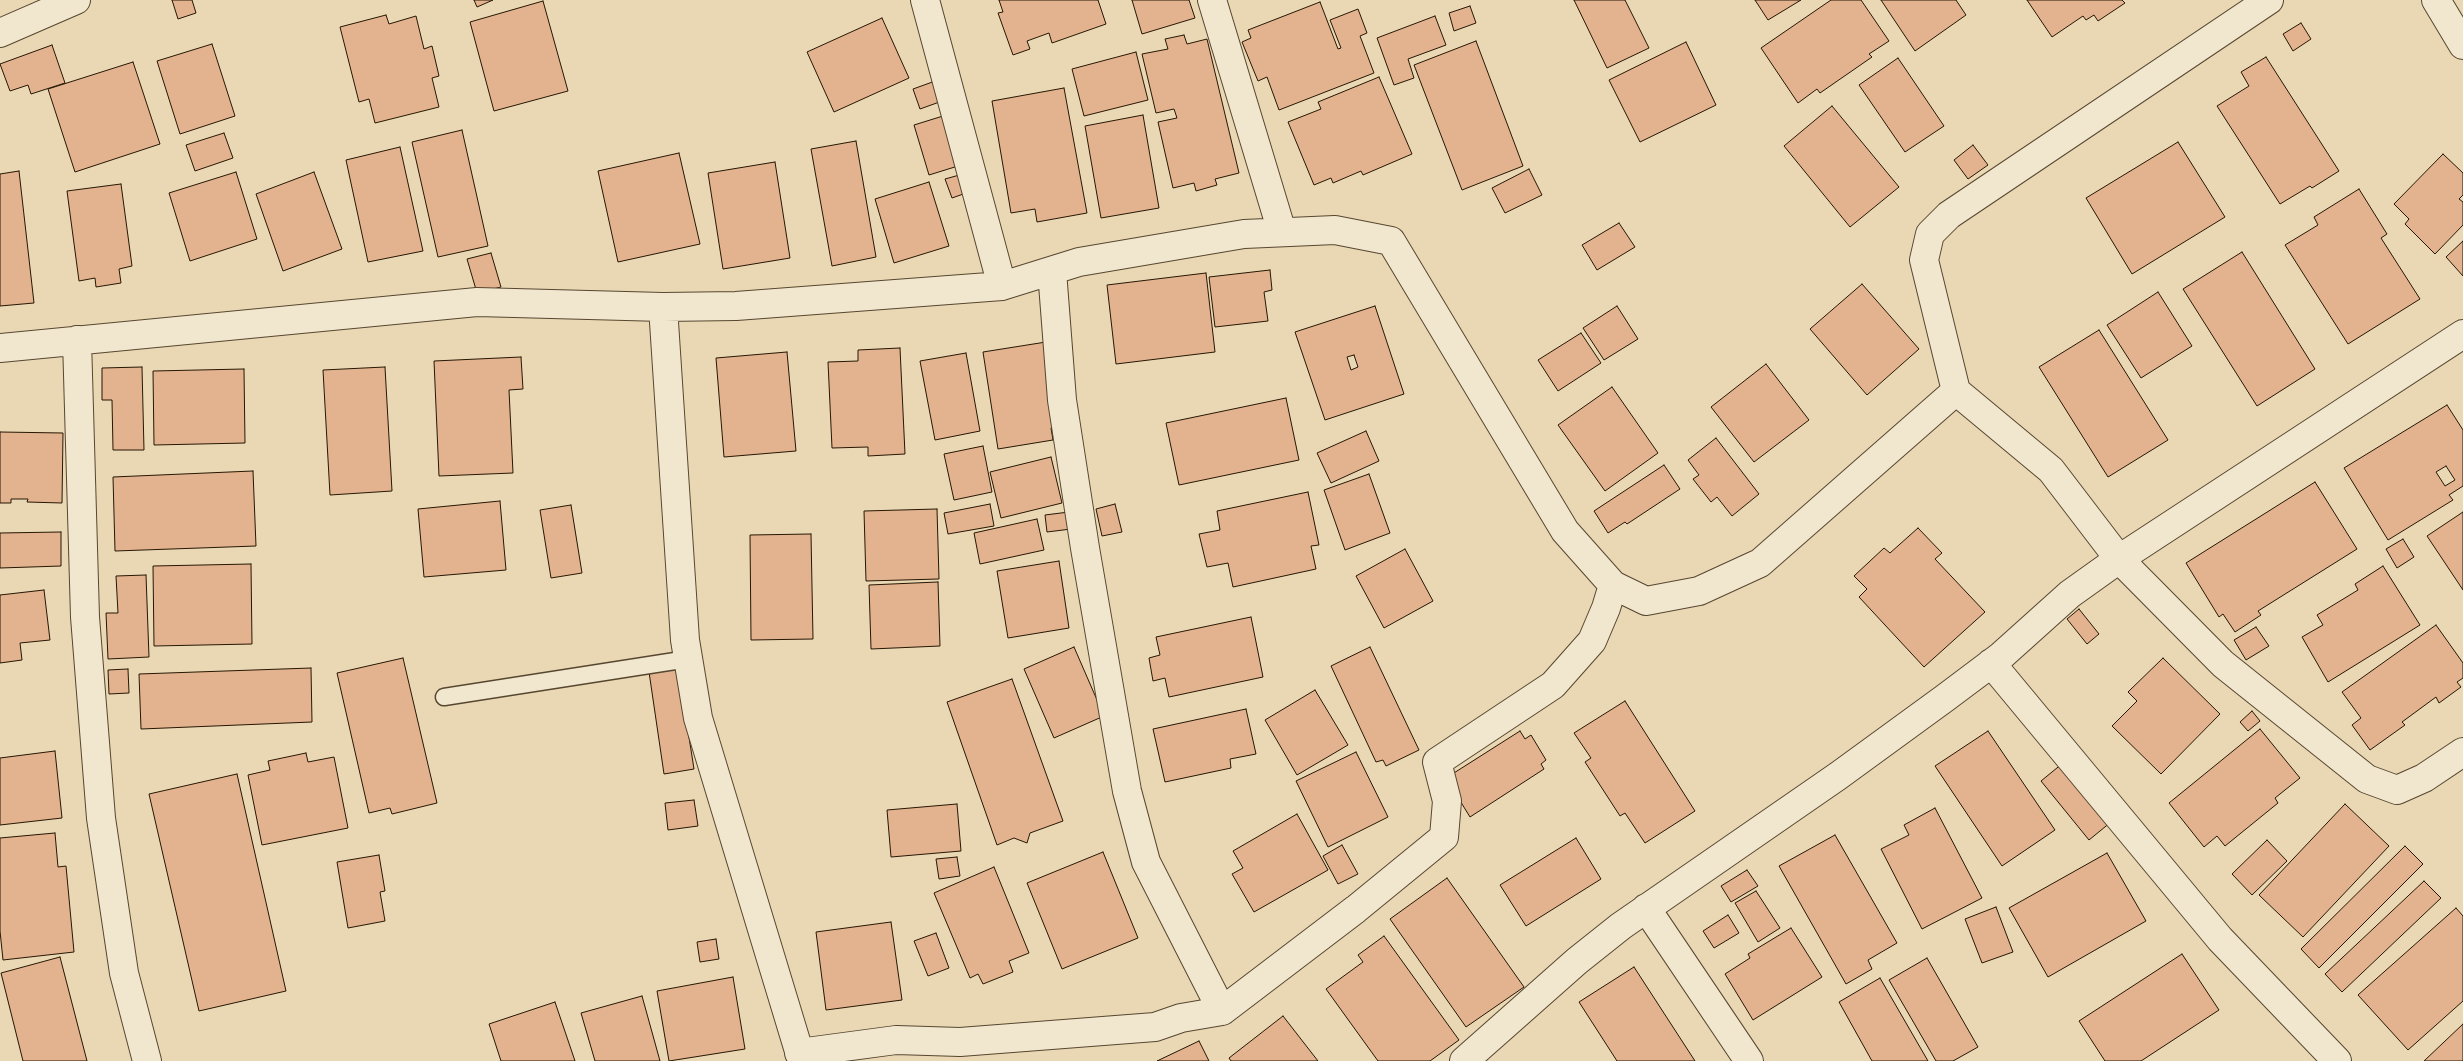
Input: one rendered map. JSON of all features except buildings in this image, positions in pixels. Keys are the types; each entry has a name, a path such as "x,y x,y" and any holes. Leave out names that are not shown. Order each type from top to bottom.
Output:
{"street":[{"path":"0,33 76,0"},
{"path":"925,0 1002,286"},
{"path":"1212,0 1282,232"},
{"path":"2269,0 1949,215 1930,234 1924,260 1956,391 2051,470 2118,559 2223,664 2367,779 2397,790 2424,778 2463,752"},
{"path":"2436,0 2463,44"},
{"path":"0,348 477,302 663,307 736,306 1002,286 1079,262 1234,236 1335,230 1391,241 1565,531 1613,585 1646,600 1699,591 1760,563 1956,391"},
{"path":"1052,271 1062,400 1085,548 1128,791 1146,862 1222,1011"},
{"path":"663,307 685,640 698,718 800,1057 896,1040 960,1042 1155,1027 1181,1018 1222,1011 1356,909 1444,837 1447,801 1437,762 1553,685 1592,641 1606,608 1613,585"},
{"path":"1464,1061 1577,961 1646,908 1838,776 1991,663 2070,594 2118,559 2463,334"},
{"path":"77,340 85,618 101,818 124,973 147,1061"},
{"path":"1991,663 2220,939 2337,1061"},
{"path":"1646,908 1749,1061"}],"lane":[{"path":"444,698 688,659"}]}
